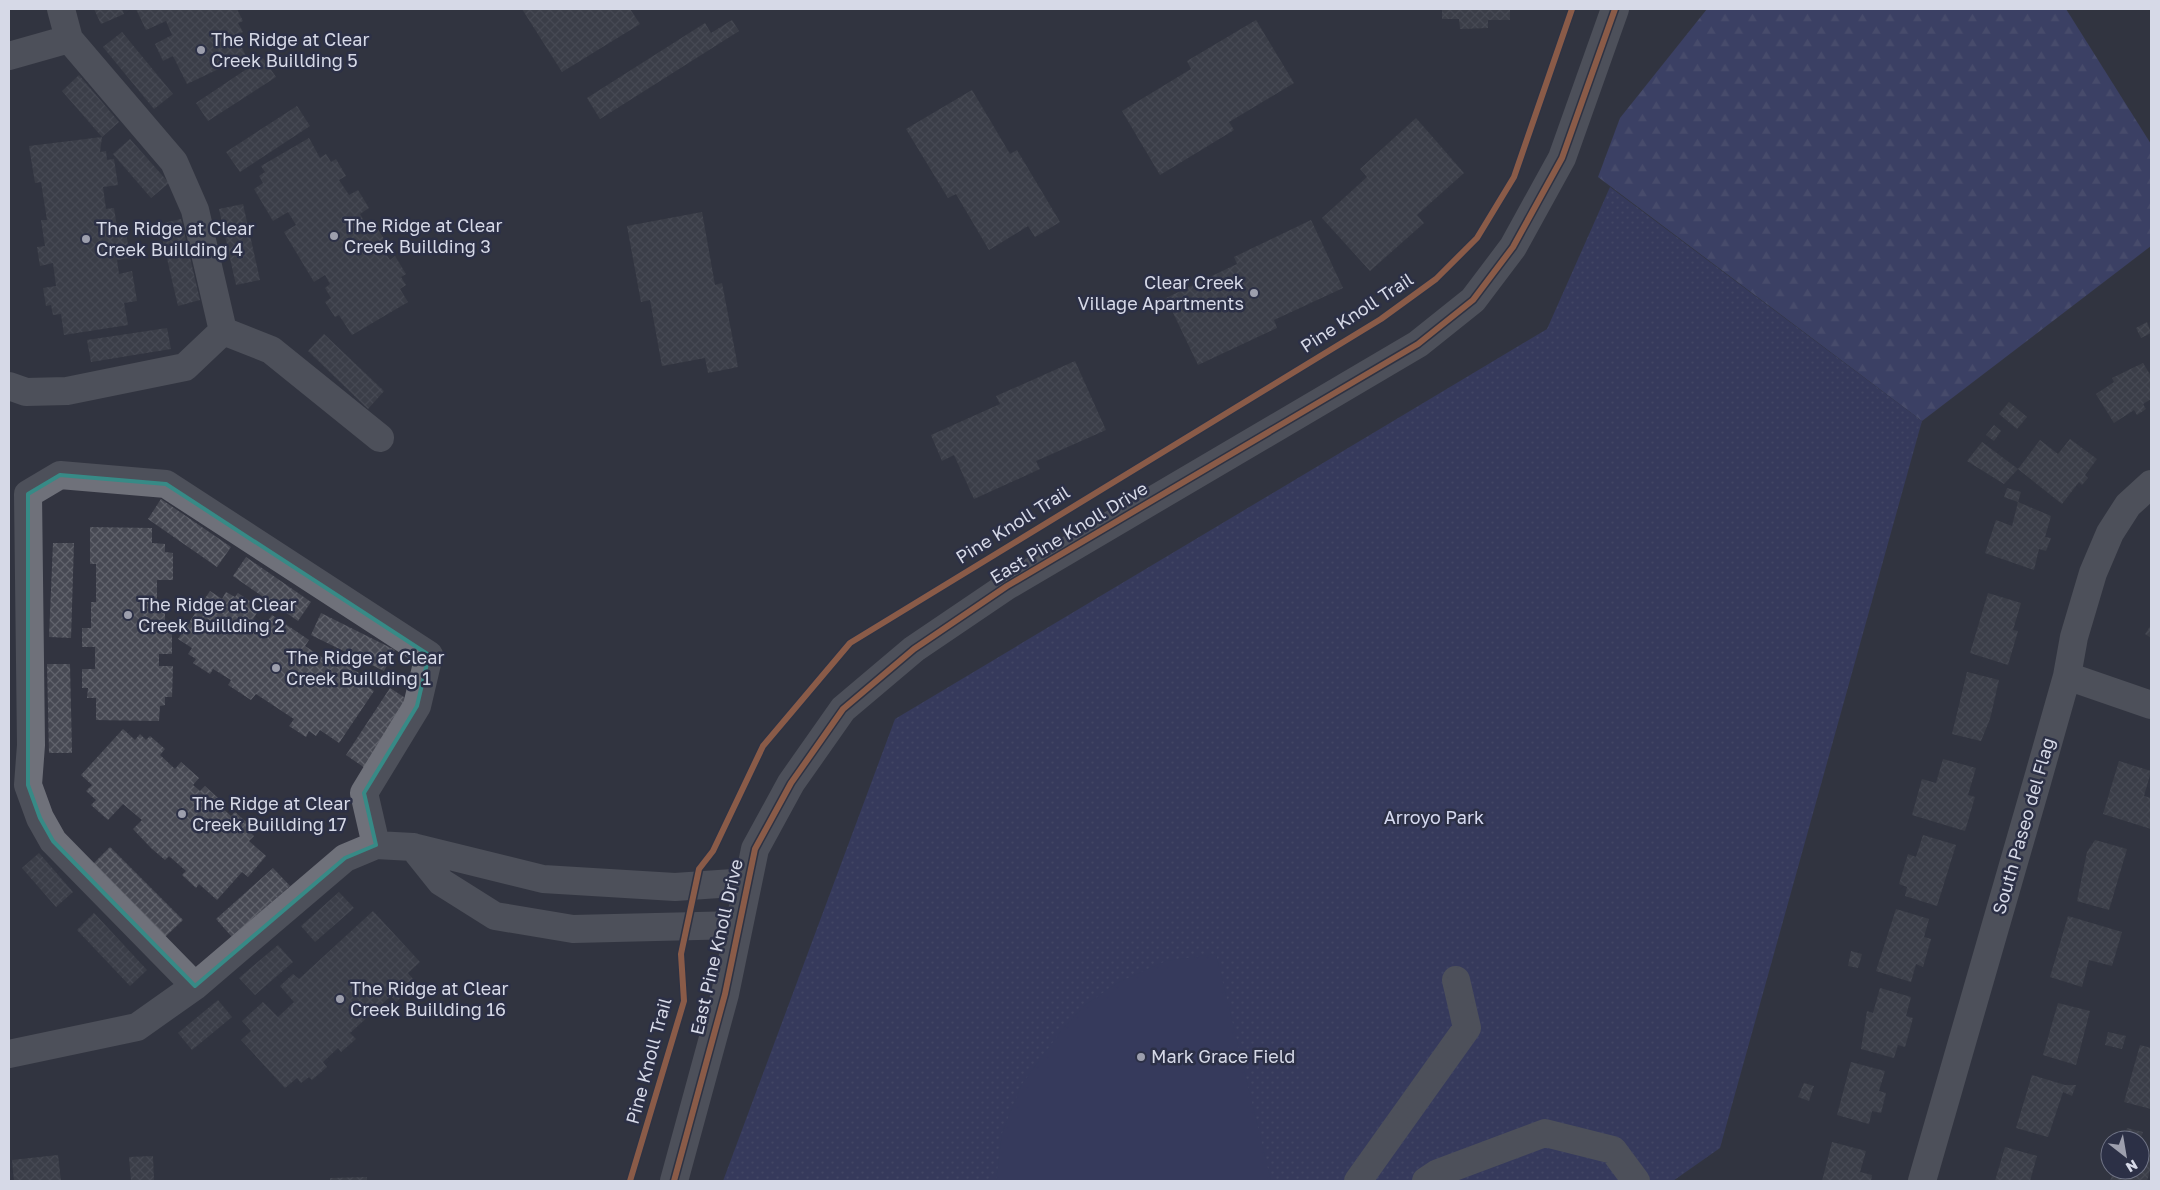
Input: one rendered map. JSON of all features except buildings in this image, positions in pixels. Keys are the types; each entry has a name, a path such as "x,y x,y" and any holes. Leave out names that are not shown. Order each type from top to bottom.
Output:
{"street":[{"path":"61,9 69,39 174,162 195,210 223,331"},
{"name":"East Pine Knoll Drive","path":"674,1181 725,994 755,849 791,783 843,709 914,649 1015,581 1418,344 1473,300 1513,247 1562,158 1615,9"},
{"path":"9,56 69,39"},
{"path":"9,386 26,392 67,390 185,367 223,331"},
{"path":"223,331 271,350 380,438"},
{"path":"195,986 53,841 40,818 34,802 28,785 30,745 18,494 60,475 166,484 429,655 417,706 364,793 376,845"},
{"name":"South Paseo del Flag","path":"1922,1181 2067,676 2074,637 2093,573 2110,533 2128,505 2151,484"},
{"path":"2067,676 2151,705"},
{"path":"9,1054 137,1027 195,986 345,858 376,845 414,847 543,879 674,887 748,882"},
{"path":"414,847 441,882 495,916 573,929 739,925"},
{"path":"1358,1181 1467,1028 1456,980"},
{"path":"1426,1181 1438,1173 1545,1133 1612,1150 1636,1181"}],"highlighted area":[{"path":"60,475 166,484 429,655 417,706 364,793 376,845 345,858 195,986 53,841 40,818 28,785 28,494"}],"green space":[{"path":"1707,9 2066,9 2151,144 2151,246 1922,421 1598,177 1620,118"},
{"name":"Arroyo Park","path":"1610,187 1922,421 1720,1148 1673,1181 723,1181 895,719 1547,329"},
{"name":"Mark Grace Field","path":"1216,954 1271,1181 996,1181 1002,1133 1022,1084 1061,1031 1084,1006 1117,983 1166,961"}],"cycle path":[{"name":"Pine Knoll Trail","path":"630,1181 684,1001 681,954 699,869 713,851 763,746 850,643 1381,319 1436,279 1477,238 1514,177 1572,9"},
{"path":"674,1181 725,994 755,849 791,783 843,709 914,649 1007,586 1418,344 1473,300 1513,247 1562,158 1615,9"}],"place":[{"name":"The Ridge at Clear Creek Buillding 5","path":"201,50"},
{"name":"The Ridge at Clear Creek Buillding 3","path":"334,236"},
{"name":"The Ridge at Clear Creek Buillding 4","path":"86,239"},
{"name":"Clear Creek Village Apartments","path":"1254,293"},
{"name":"The Ridge at Clear Creek Buillding 2","path":"128,615"},
{"name":"The Ridge at Clear Creek Buillding 1","path":"276,668"},
{"name":"The Ridge at Clear Creek Buillding 17","path":"182,814"},
{"name":"The Ridge at Clear Creek Buillding 16","path":"340,999"},
{"name":"Mark Grace Field","path":"1141,1057"}]}
